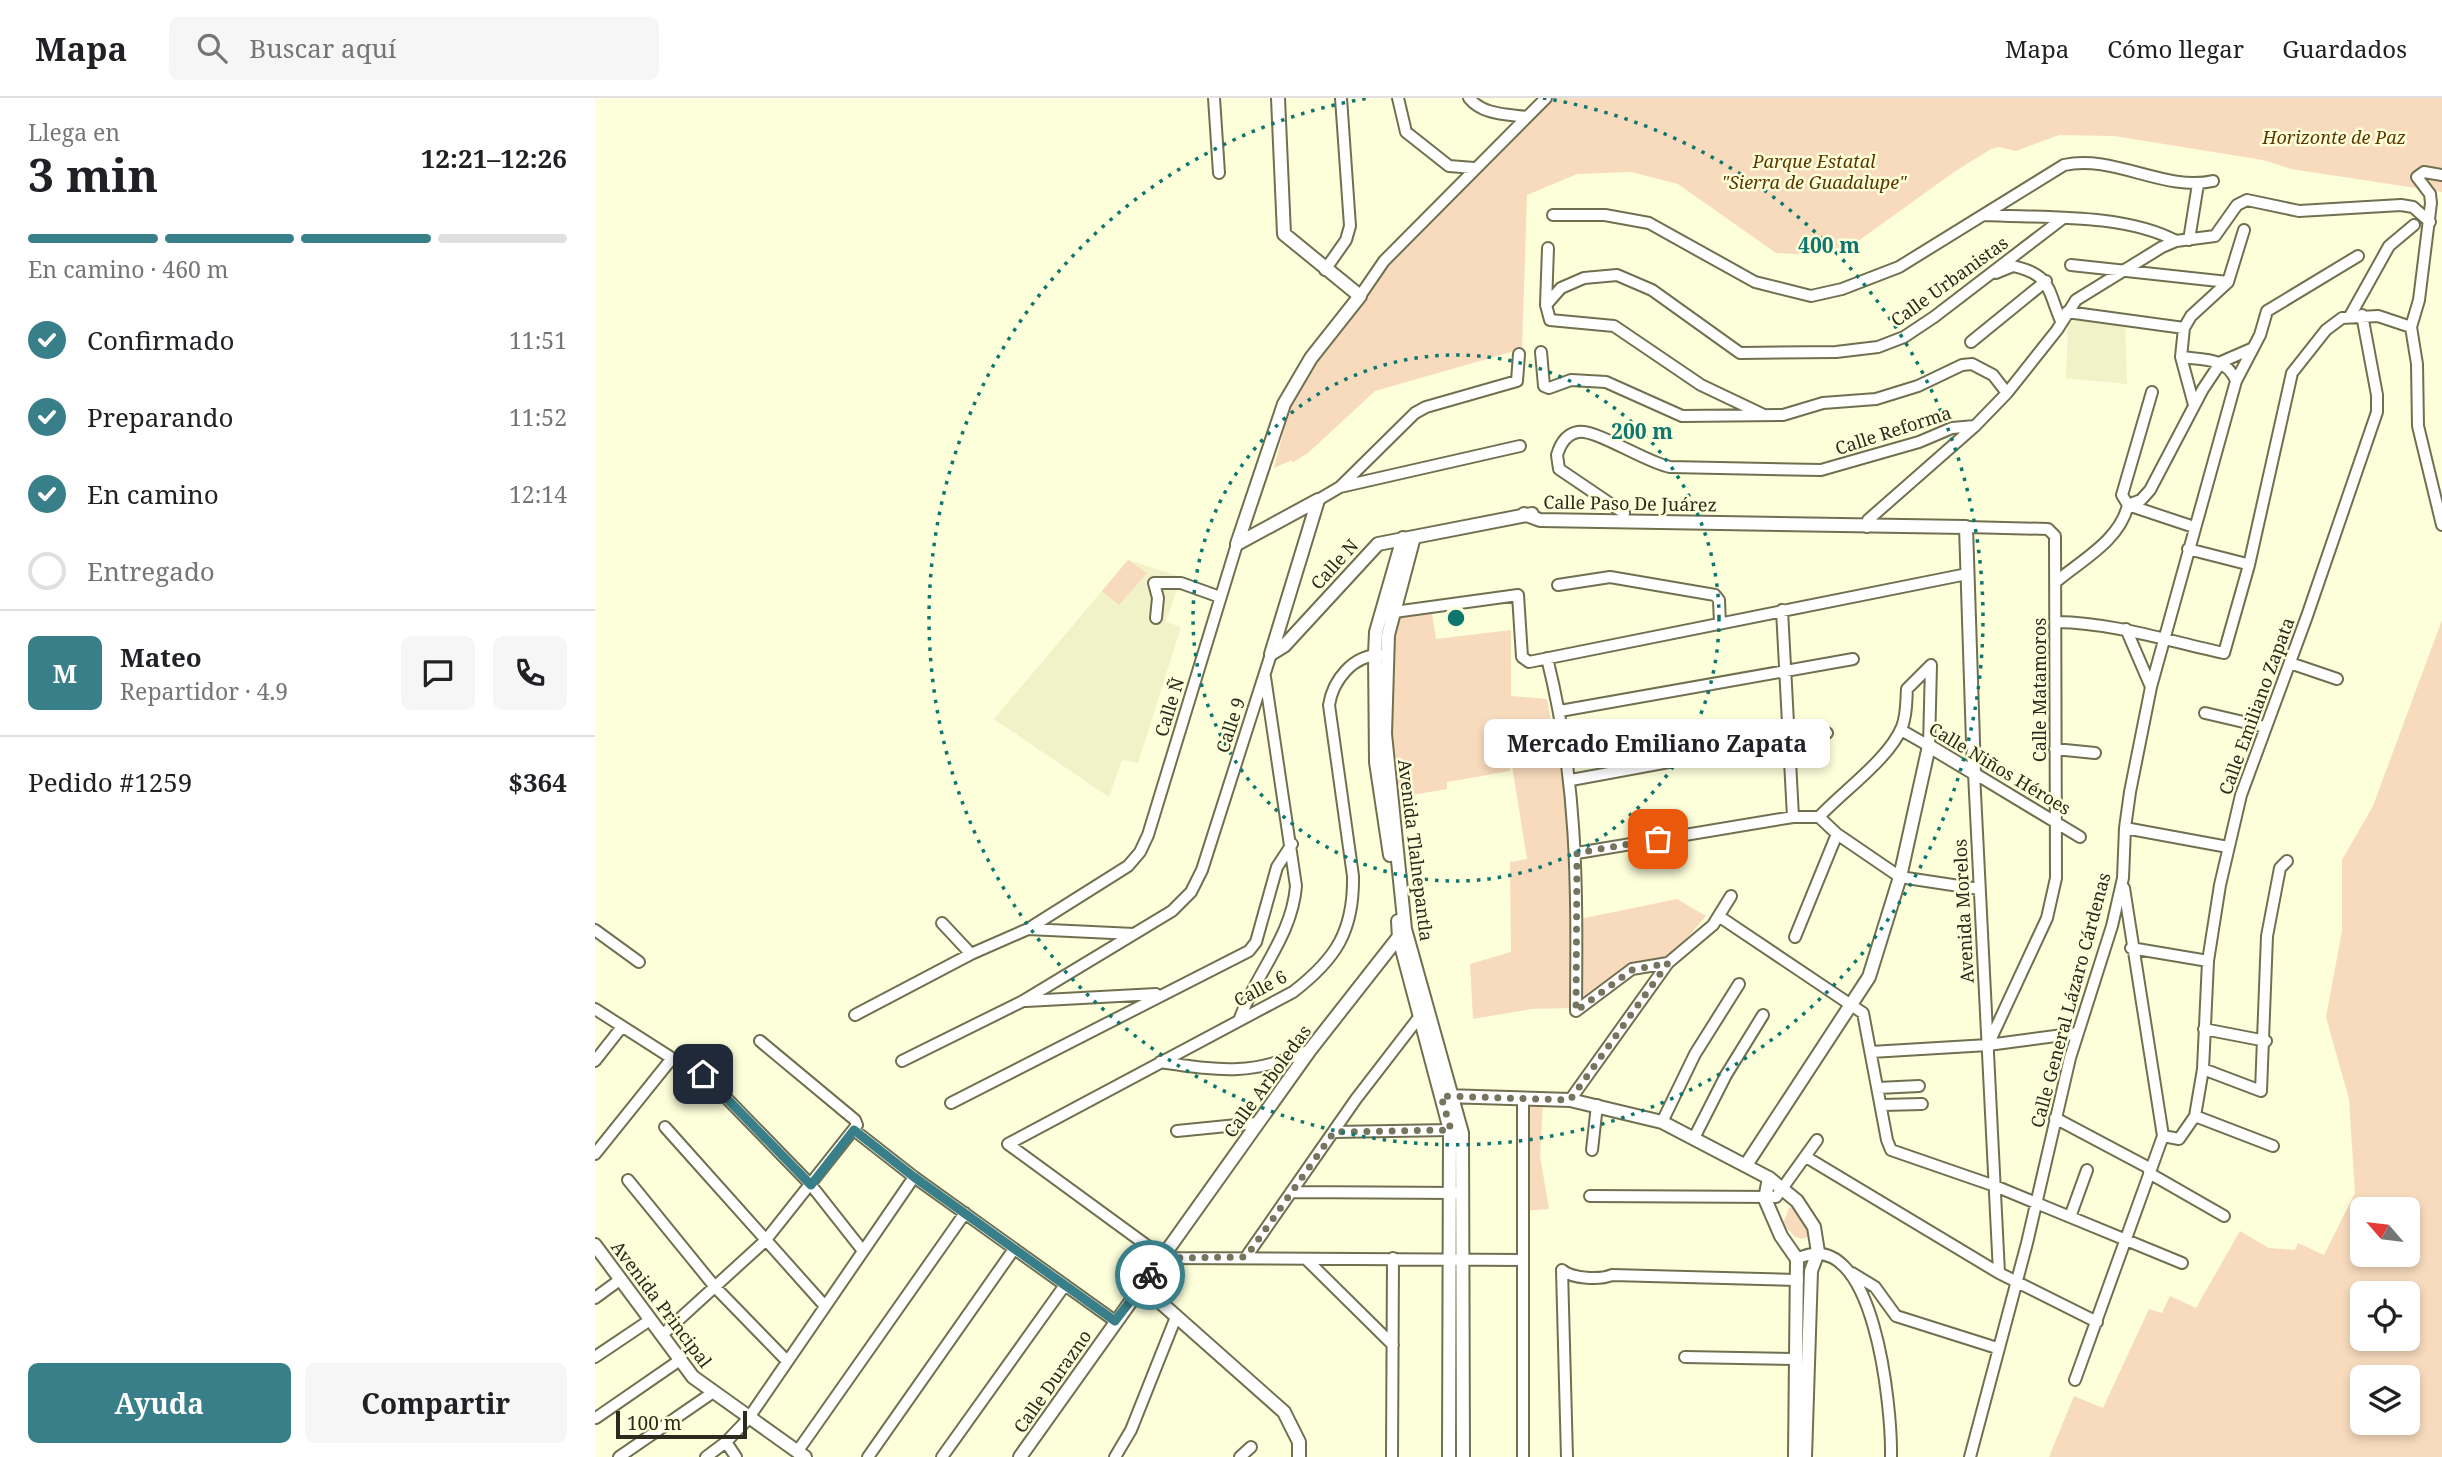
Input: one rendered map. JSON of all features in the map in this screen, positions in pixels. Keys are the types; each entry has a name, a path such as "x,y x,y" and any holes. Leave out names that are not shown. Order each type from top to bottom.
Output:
{"street":[{"path":"1214,98 1219,173"},
{"path":"1278,98 1284,234 1360,296"},
{"path":"1325,270 1346,240 1350,226 1341,98"},
{"path":"1398,98 1406,132 1449,166 1474,168"},
{"path":"1469,98 1479,108 1527,117"},
{"path":"1237,544 1289,394 1317,349 1360,296 1384,261 1546,98"},
{"path":"1553,215 1605,215 1639,220 1755,282 1811,296 1881,276 1919,256 2057,168 2076,162 2198,184 2213,181"},
{"path":"2442,175 2424,172 2417,177 2430,194 2430,222 2419,300 2411,327 2417,364 2419,426 2442,525"},
{"path":"2189,240 2198,184"},
{"path":"1867,524 1975,426 2007,393 2081,296 2176,241 2215,236 2237,205 2247,200 2299,211 2323,212 2401,205 2413,207 2430,222"},
{"path":"1984,215 2103,221 2162,233 2176,241"},
{"name":"Calle Urbanistas","path":"1546,305 1561,288 1584,278 1617,275 1653,290 1740,353 1836,352 1878,346 1904,337 1934,317 2062,219"},
{"path":"2356,316 2389,246 2414,225"},
{"path":"2194,405 2181,357 2184,328 2191,316 2228,282 2244,230"},
{"path":"1548,248 1546,305 1548,316 1554,321 1614,326 1701,385 1768,416"},
{"name":"Calle General Lázaro Cárdenas","path":"1970,1457 2017,1280 2055,1118 2078,1033 2112,926 2123,878 2125,828 2151,687 2236,381 2260,335 2267,312 2358,256"},
{"path":"2071,265 2228,282"},
{"path":"1984,277 2013,266 2035,273 2046,281 2064,316"},
{"path":"1971,342 2046,281"},
{"path":"2064,316 2184,328"},
{"path":"2057,622 2094,623 2165,636 2224,653 2249,565 2293,373 2326,330 2356,316 2397,320 2411,327"},
{"name":"Calle Emiliano Zapata","path":"2195,1116 2203,1069 2208,961 2228,847 2241,794 2290,663 2377,412 2377,395 2356,316"},
{"path":"2181,357 2221,362 2251,349"},
{"path":"1541,352 1544,386 1549,388 1571,380 1595,380 1624,388 1675,415 1783,415 1823,403 1876,399 1918,387 1962,365 1982,367 2007,393"},
{"path":"1237,544 1340,486 1415,413 1426,407 1517,381 1519,354"},
{"path":"2221,362 2230,369 2236,381"},
{"path":"2127,505 2141,500 2150,490 2194,405 2221,362"},
{"path":"2056,581 2110,538 2125,517 2127,505 2122,495 2152,392"},
{"name":"Calle Reforma","path":"1624,513 1559,469 1557,455 1571,435 1578,432 1592,434 1651,463 1670,467 1821,470 1919,442 1952,428 1975,426"},
{"path":"1340,486 1520,446"},
{"name":"Calle 9","path":"902,1061 1023,1001 1136,934 1183,902 1197,881 1265,674 1318,500"},
{"path":"2127,505 2194,527"},
{"name":"Calle Paso De Juárez","path":"1524,514 1624,513 1758,520"},
{"name":"Calle Paso De Juárez","path":"1524,514 1540,520 1758,520"},
{"name":"Calle N","path":"1271,654 1284,646 1374,546 1524,514"},
{"path":"1758,520 1966,527"},
{"name":"Calle Matamoros","path":"1966,527 2053,531 2056,581 2057,822 2053,899 1988,1045"},
{"name":"Avenida Morelos","path":"1966,527 1979,890 1999,1273"},
{"name":"Avenida Tlalnepantla","path":"1409,538 1387,613 1380,655 1402,934 1420,1016 1462,1133 1457,1193 1457,1259 1463,1457"},
{"name":"Calle Ñ","path":"855,1015 971,954 1028,929 1128,866 1140,852 1237,544"},
{"path":"2188,549 2243,563"},
{"path":"1387,613 1518,595 1524,661 1967,574"},
{"path":"1558,585 1609,577 1715,595 1719,600 1720,624"},
{"path":"1156,618 1158,598 1154,583 1181,583 1220,597"},
{"path":"1782,610 1791,738 1793,817"},
{"path":"2126,629 2151,687"},
{"name":"Calle 6","path":"1164,1258 1008,1144 1293,992 1314,976 1334,954 1348,926 1353,902 1353,876 1329,705 1331,691 1356,661 1380,655"},
{"path":"1547,658 1560,711 1571,780 1577,853 1576,1011 1632,970 1668,963"},
{"path":"1560,711 1853,659"},
{"path":"2290,663 2337,679"},
{"path":"1746,1165 1869,977 1900,877 1929,746 1931,665 1907,689 1907,709 1901,730 1864,773 1819,817"},
{"path":"1241,1018 1292,915 1296,886 1292,844 1265,674"},
{"path":"2205,713 2265,727"},
{"name":"Calle Niños Héroes","path":"1901,730 2080,837"},
{"path":"1571,780 1827,733"},
{"path":"2055,749 2095,753"},
{"path":"1577,853 1793,817 1819,817 1837,834 1900,877 1979,890"},
{"path":"2125,828 2228,847"},
{"path":"1795,937 1837,834"},
{"path":"951,1103 1249,951 1256,942 1277,867 1292,844"},
{"path":"2203,1069 2261,1091 2267,936 2280,868 2287,862"},
{"path":"2075,1380 2163,1136 2131,948 2123,878"},
{"path":"1570,1100 1668,963 1720,917 1731,896"},
{"path":"1720,917 1863,1013 1891,1150 1995,1186 2182,1263"},
{"path":"942,923 971,954"},
{"path":"1028,929 1136,934"},
{"path":"595,930 639,962"},
{"name":"Avenida Tlalnepantla","path":"1402,934 1447,1096 1457,1193"},
{"name":"Calle Arboledas","path":"1164,1258 1310,1049 1402,934"},
{"path":"2131,948 2208,961"},
{"path":"1662,1122 1695,1054 1739,984"},
{"path":"1023,1001 1163,994"},
{"path":"595,1009 670,1057 669,1062 595,1154"},
{"path":"1694,1138 1725,1075 1763,1015"},
{"path":"1246,1257 1420,1016"},
{"path":"595,1061 621,1028"},
{"path":"2204,1029 2263,1041"},
{"path":"1871,1052 1988,1045 2078,1033"},
{"path":"760,1041 855,1120 856,1128 914,1177 1115,1321"},
{"path":"1160,1062 1240,1071 1268,1066 1310,1049"},
{"path":"703,1074 811,1185 863,1251"},
{"path":"1878,1088 1919,1086"},
{"path":"1447,1096 1570,1100 1662,1122 1769,1178 1807,1212 1815,1227 1818,1252 1811,1271 1805,1457"},
{"path":"1523,1098 1523,1457"},
{"path":"1882,1105 1923,1104"},
{"path":"1592,1150 1597,1105"},
{"path":"2163,1136 2179,1139 2195,1116 2273,1146"},
{"path":"2055,1118 2224,1216"},
{"path":"1177,1131 1257,1123"},
{"path":"665,1127 824,1305"},
{"path":"663,1334 765,1241 856,1128"},
{"path":"1334,1132 1451,1130"},
{"path":"1590,1196 1776,1197 1817,1140"},
{"path":"1806,1157 1999,1273 2097,1322"},
{"path":"2070,1217 2087,1170"},
{"path":"706,1457 726,1442 748,1419 914,1177"},
{"path":"1769,1178 1765,1199 1781,1236 1797,1259 1795,1457"},
{"path":"628,1180 715,1287 786,1360"},
{"path":"1291,1192 1457,1193"},
{"path":"801,1455 965,1213"},
{"name":"Avenida Principal","path":"595,1245 693,1377 801,1455"},
{"path":"868,1457 1014,1249"},
{"path":"1797,1259 1818,1252 1831,1255 1852,1273 1875,1287 1896,1316 1997,1348"},
{"path":"1164,1258 1523,1260"},
{"name":"Calle Durazno","path":"1020,1457 1115,1321 1164,1258"},
{"path":"1392,1457 1393,1258"},
{"name":"Avenida Tlalnepantla","path":"1449,1457 1457,1259"},
{"path":"1307,1260 1393,1345"},
{"path":"1567,1457 1562,1270 1568,1275 1600,1280 1612,1275 1798,1280"},
{"path":"1852,1273 1873,1326 1887,1380 1891,1457"},
{"path":"595,1298 621,1279"},
{"path":"941,1457 1065,1284"},
{"path":"1142,1286 1284,1412 1299,1441 1299,1457"},
{"path":"1115,1457 1131,1430 1176,1317"},
{"path":"595,1357 650,1320"},
{"path":"1685,1357 1797,1359"},
{"path":"596,1418 680,1360"},
{"path":"619,1457 712,1393"},
{"path":"726,1442 736,1457"},
{"path":"1240,1457 1251,1447"}],"shaded area":[{"path":"2079,315 2125,323 2127,384 2066,378 2068,324"},
{"path":"1128,560 1181,577 1166,622 1181,627 1138,763 1122,760 1109,797 994,719"}],"green space":[{"name":"Parque Estatal \"Sierra de Guadalupe\"","path":"1556,98 2442,98 2442,192 2291,169 2263,160 2114,136 2059,135 2016,151 1999,147 1991,149 1954,172 1854,244 1810,255 1776,253 1678,184 1631,172 1577,174 1527,195 1522,349 1375,391 1308,453 1292,463 1292,460 1274,468 1289,409 1341,321 1408,243 1500,146"},
{"path":"1128,560 1147,573 1119,605 1102,591"},
{"path":"1432,614 1436,639 1511,630 1511,696 1547,699 1554,738 1509,756 1510,771 1447,782 1447,789 1395,798 1388,690 1391,615"},
{"path":"2442,620 2442,1457 2049,1457 2074,1396 2103,1408 2149,1309 2162,1313 2170,1296 2196,1308 2240,1231 2269,1248 2295,1250 2298,1243 2324,1255 2350,1203 2350,1267 2420,1267 2420,1197 2353,1197 2355,1193 2349,1099 2326,1017 2342,931 2342,860 2373,806"},
{"path":"1556,741 1568,841 1571,1008 1532,1009 1473,1019 1470,964 1511,952 1510,862 1527,859 1511,759"},
{"path":"1677,899 1706,916 1668,960 1629,968 1579,1005 1580,919"},
{"path":"1527,1101 1543,1104 1540,1156 1549,1209 1523,1211"},
{"path":"1795,1207 1811,1235 1803,1239 1795,1237 1783,1224 1789,1208"}],"way so far":[{"path":"1150,1275 1164,1258 1246,1257 1334,1132 1451,1130 1441,1096 1570,1100 1668,963 1626,973 1576,1011 1577,853 1658,839"}],"place":[{"name":"Mercado Emiliano Zapata","path":"1658,839"}],"route":[{"path":"703,1074 756,1132 811,1185 854,1130 914,1177 1115,1321 1150,1275"}],"park label":[{"name":"Horizonte de Paz","path":"2334,137"}]}
